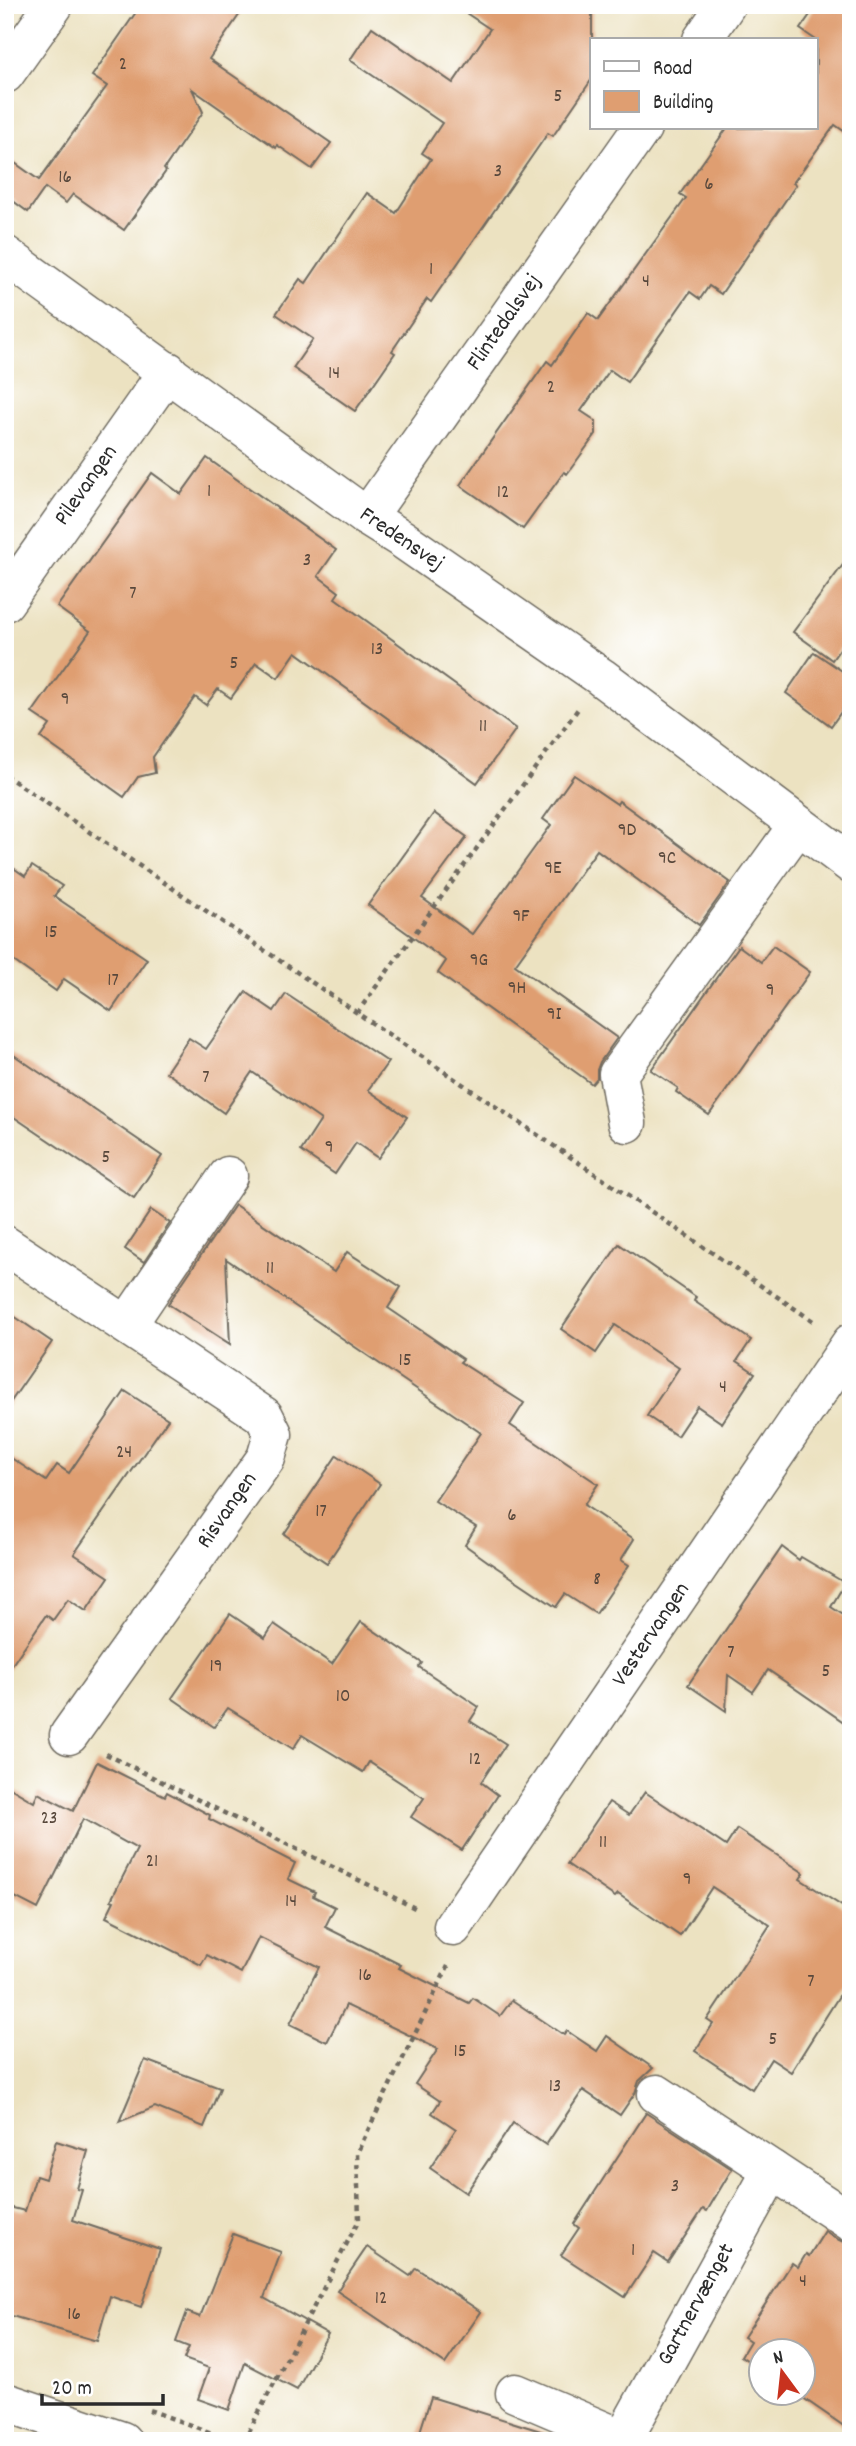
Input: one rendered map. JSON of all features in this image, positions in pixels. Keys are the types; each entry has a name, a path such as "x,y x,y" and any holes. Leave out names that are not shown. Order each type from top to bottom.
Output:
{"street":[{"path":"5,74 54,5"},
{"path":"703,38 726,5"},
{"name":"Flintedalsvej","path":"366,517 641,130"},
{"name":"Fredensvej","path":"5,255 366,517 601,677 797,825 846,850"},
{"name":"Pilevangen","path":"5,602 168,371"},
{"path":"627,1123 618,1074 797,825"},
{"path":"127,1325 228,1176"},
{"name":"Risvangen","path":"5,1245 264,1416 273,1434 266,1458 69,1735"},
{"name":"Vestervangen","path":"453,1927 850,1344"},
{"path":"657,2094 851,2222"},
{"name":"Gartnervænget","path":"622,2440 772,2170"},
{"path":"515,2393 622,2440"},
{"path":"5,2402 105,2438"}],"path":[{"path":"357,1013 601,677"},
{"path":"5,775 850,1344"},
{"path":"69,1735 453,1927 448,1966 357,2153 359,2220 244,2441"}],"building":[{"path":"141,5 246,5 209,59 331,143 312,169 277,145 276,148 192,89 203,112 124,230 73,194 66,203 45,188 28,212 5,195 5,156 39,180 107,86 92,76"},
{"path":"454,5 592,5 590,82 553,136 548,133 431,302 427,299 392,351 395,353 355,411 293,368 313,339 276,314 300,279 306,283 367,193 396,213 431,159 422,153 442,123 350,60 372,27 453,83 490,29"},
{"path":"817,5 851,5 851,136 835,125 793,183 796,185 721,294 709,286 700,299 690,292 627,382 610,370 581,411 596,421 596,434 567,474 564,472 523,529 460,485 547,361 552,365 588,313 598,320 686,198 680,194 726,130 818,130 818,38 813,38 800,29"},
{"path":"207,458 336,550 318,576 339,592 335,598 516,729 477,783 296,652 278,678 256,663 231,698 218,689 206,705 195,697 153,757 155,773 138,777 124,797 41,738 50,725 32,713 90,631 57,607 152,473 181,494"},
{"path":"851,554 851,633 832,660 793,632"},
{"path":"814,652 851,677 851,698 831,726 786,693"},
{"path":"574,775 617,804 619,801 730,882 699,925 597,850 515,965 617,1038 600,1062 597,1078 592,1084 438,973 446,961 368,905 434,813 467,837 422,898 472,934 551,825 543,819"},
{"path":"5,862 25,876 32,866 62,886 54,896 147,959 111,1011 64,979 56,991 5,955"},
{"path":"739,946 761,962 773,946 810,972 709,1115 676,1092 678,1088 651,1070"},
{"path":"246,992 274,1011 286,994 388,1062 368,1090 407,1117 378,1158 356,1143 335,1174 301,1151 321,1120 252,1072 224,1113 166,1072 189,1038 206,1049"},
{"path":"5,1049 162,1156 134,1198 5,1111"},
{"path":"235,1205 334,1272 347,1252 401,1287 388,1308 463,1359 460,1362 524,1403 510,1425 598,1484 584,1505 634,1539 621,1560 629,1565 596,1614 565,1594 556,1607 490,1563 465,1545 476,1527 435,1501 481,1433 226,1259 230,1344 168,1304"},
{"path":"151,1210 170,1223 144,1262 125,1249"},
{"path":"619,1244 696,1297 694,1301 751,1340 737,1361 755,1373 722,1423 697,1406 677,1436 647,1416 679,1368 615,1325 596,1353 561,1329"},
{"path":"5,1310 52,1342 5,1410"},
{"path":"125,1391 168,1419 74,1554 109,1577 86,1611 68,1599 53,1620 46,1615 5,1675 5,1454 46,1481 57,1465 69,1473"},
{"path":"337,1455 380,1484 327,1563 284,1534"},
{"path":"782,1547 799,1560 801,1557 845,1583 831,1607 851,1620 851,1727 768,1670 753,1692 728,1675 726,1711 688,1685"},
{"path":"230,1614 265,1638 274,1624 332,1664 361,1622 422,1663 419,1667 479,1707 470,1721 506,1744 481,1782 498,1795 462,1850 411,1817 424,1798 369,1762 363,1772 302,1735 293,1749 228,1708 214,1727 172,1698"},
{"path":"97,1762 165,1796 167,1792 210,1815 209,1819 295,1863 288,1879 315,1892 313,1896 335,1907 325,1927 401,1965 399,1968 469,2003 473,1998 500,2016 512,2000 564,2035 567,2031 597,2051 607,2036 653,2068 639,2081 635,2093 620,2115 583,2090 546,2145 513,2123 466,2193 430,2168 456,2129 432,2113 440,2101 415,2084 438,2049 346,2005 327,2042 290,2024 319,1967 259,1937 241,1973 207,1955 201,1965 106,1917 114,1901 111,1900 137,1849 83,1819 38,1909 5,1892 5,1785 34,1802 38,1793 73,1811"},
{"path":"645,1792 726,1846 737,1829 804,1873 800,1879 851,1912 851,1977 791,2072 771,2059 752,2089 695,2051 713,2024 707,2020 770,1925 712,1887 680,1936 618,1894 615,1897 567,1864 609,1802 629,1815"},
{"path":"145,2060 220,2088 204,2127 155,2107 119,2122"},
{"path":"646,2113 732,2169 707,2211 703,2209 668,2262 654,2253 625,2297 561,2255 579,2228 574,2224"},
{"path":"56,2141 88,2151 77,2189 82,2190 73,2220 160,2249 141,2307 110,2296 97,2341 5,2314 5,2206 25,2211 36,2176 45,2179"},
{"path":"825,2231 851,2244 851,2431 818,2408 818,2338 748,2340 744,2337 792,2263 798,2267 806,2254 809,2256"},
{"path":"233,2234 281,2252 264,2298 328,2334 297,2390 245,2363 229,2410 198,2399 209,2368 184,2359 189,2347 176,2342 187,2312 200,2317"},
{"path":"367,2247 410,2276 416,2268 481,2312 445,2364 337,2291"},
{"path":"748,2344 748,2361 741,2356"},
{"path":"431,2397 547,2433 546,2441 417,2441"}]}
